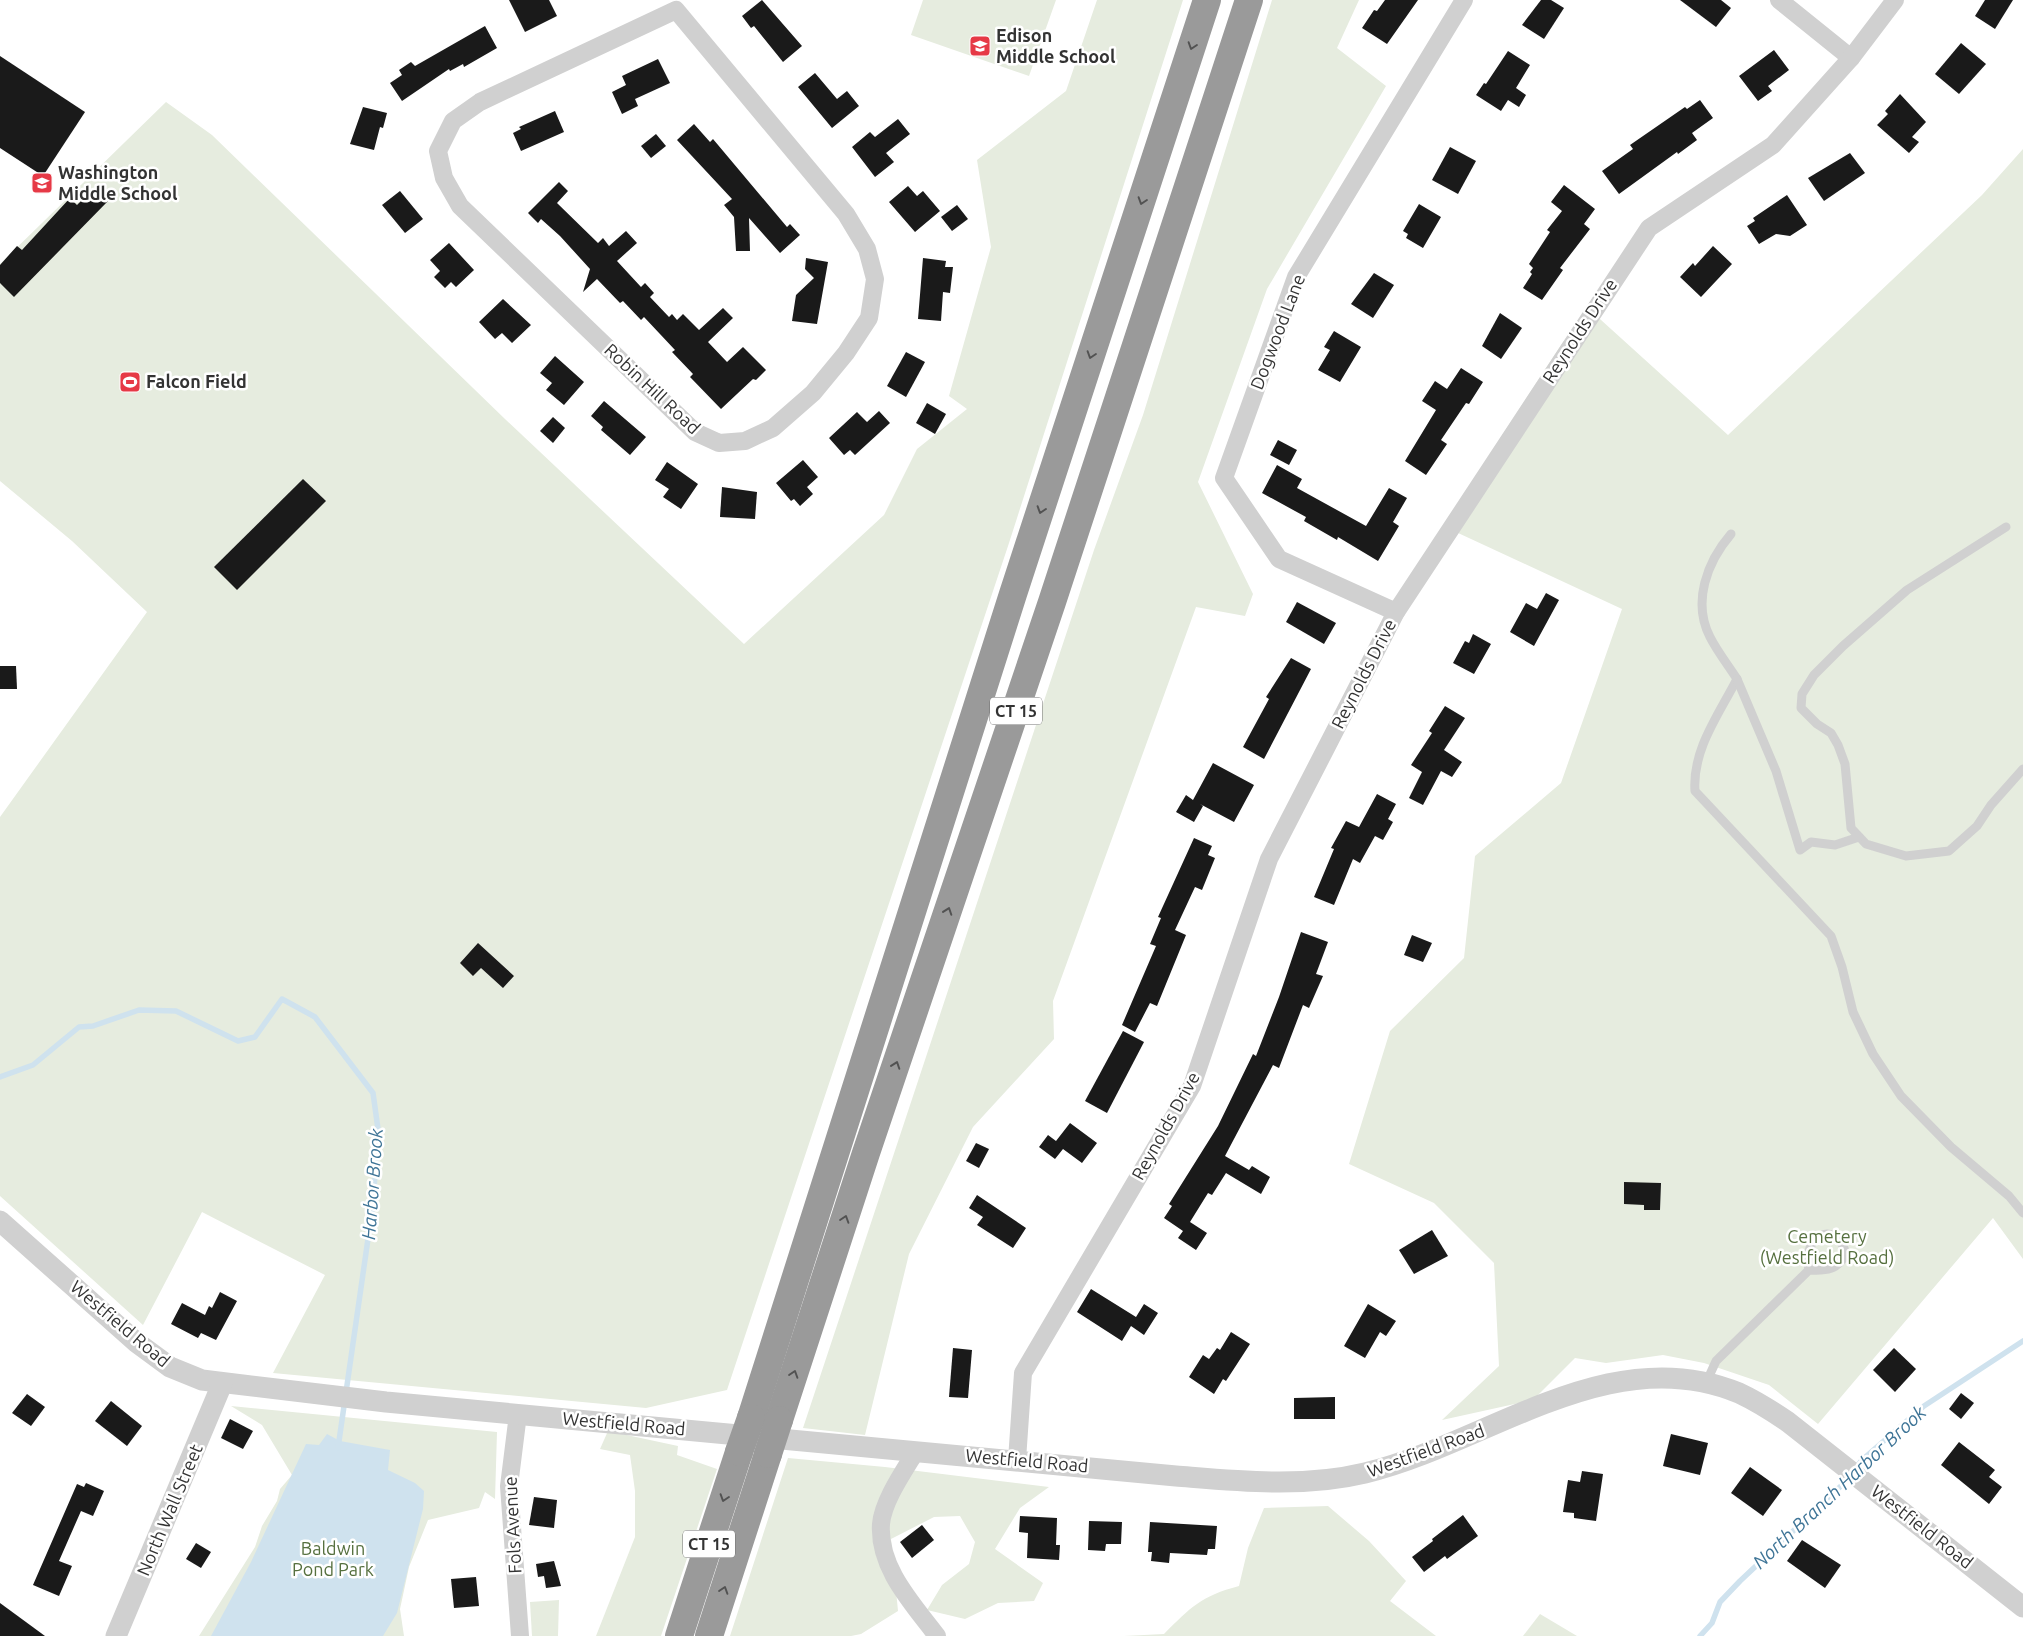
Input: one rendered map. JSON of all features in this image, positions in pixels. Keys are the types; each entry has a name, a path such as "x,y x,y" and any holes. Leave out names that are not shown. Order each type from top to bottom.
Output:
{"highway":[{"name":"CT 15","path":"679,1636 1013,594 1207,0"},
{"name":"CT 15","path":"708,1636 878,1117 1055,592 1249,0"}],"street":[{"name":"Dogwood Lane","path":"1396,612 1279,559 1224,478 1296,277 1464,0"},
{"path":"1779,0 1851,58"},
{"name":"Reynolds Drive","path":"1017,1460 1023,1373 1192,1086 1269,859 1396,612 1649,228 1773,145 1851,58 1895,0"},
{"name":"Robin Hill Road","path":"672,5 846,214 867,249 876,279 869,318 846,353 813,393 773,428 745,441 719,443 695,432 460,206 444,178 438,151 453,121 480,102 672,5"},
{"name":"Westfield Road","path":"0,1221 107,1318 155,1357 194,1378 222,1384 345,1398 1225,1480 1272,1482 1327,1480 1364,1474 1413,1458 1589,1388 1645,1378 1677,1379 1706,1383 1738,1393 1767,1408 1853,1472 2023,1607"},
{"name":"North Wall Street","path":"116,1636 222,1384"},
{"name":"Fols Avenue","path":"518,1414 509,1486 520,1636"},
{"path":"916,1451 885,1510 881,1523 882,1538 889,1568 937,1636"}],"lane":[{"path":"2006,527 1907,590 1820,669 1802,694 1800,708 1817,724 1831,733 1838,745 1845,764 1851,828 1866,844 1906,856 1949,851 1978,826 1991,805 2023,770"},
{"path":"1731,534 1717,551 1704,583 1701,613 1710,636 1737,679 1776,771 1800,850 1811,842 1835,844 1859,837"},
{"path":"1737,679 1702,749 1694,773 1695,791 1830,936 1842,967 1853,1012 1873,1054 1901,1096 1951,1147 2009,1196 2023,1213"},
{"path":"1706,1383 1716,1361 1809,1270 1824,1271 1835,1268 1846,1254 1844,1244 1836,1237 1826,1234 1812,1241 1807,1252 1809,1270"}],"green space":[{"path":"923,0 1056,0 1029,76 911,35"},
{"name":"Falcon Field","path":"1097,0 1183,0 1009,543 727,1390 646,1408 273,1373 325,1275 202,1212 143,1325 0,1196 0,817 147,612 72,541 0,481 0,264 166,102 212,135 505,419 744,644 884,515 917,449 967,409 949,396 991,247 977,160 1066,91"},
{"path":"1272,0 1359,0 1337,48 1386,86 1267,289 1198,482 1253,594 1245,616 1196,607 1053,1001 1054,1039 973,1127 909,1254 865,1435 803,1428 1094,550 1143,415"},
{"name":"Cemetery (Westfield Road)","path":"2023,149 2023,1259 1993,1218 1818,1424 1769,1385 1704,1363 1663,1355 1606,1363 1575,1358 1533,1400 1442,1420 1499,1366 1494,1263 1434,1203 1349,1164 1390,1031 1464,958 1475,856 1561,783 1622,609 1443,526 1563,342 1590,310 1728,435 1982,195"},
{"name":"Baldwin Pond Park","path":"231,1406 497,1432 495,1499 485,1492 479,1508 428,1520 409,1567 400,1609 404,1636 199,1636 255,1547 262,1526 277,1501 280,1489 292,1475 262,1425"},
{"path":"608,1431 678,1446 677,1455 717,1469 661,1636 596,1636 635,1537 635,1491 630,1455 600,1449"},
{"path":"788,1458 885,1467 1049,1487 1020,1508 995,1549 1043,1583 1034,1601 998,1603 965,1619 927,1610 942,1585 969,1564 975,1542 960,1516 934,1517 891,1539 898,1611 861,1634 851,1636 730,1636"},
{"path":"1328,1506 1369,1541 1406,1581 1390,1601 1436,1636 1124,1636 1164,1634 1206,1598 1239,1586 1248,1548 1264,1508"},
{"path":"559,1600 558,1636 532,1636 530,1602"},
{"path":"1540,1614 1577,1636 1523,1636"}],"water":[{"name":"Baldwin Pond Park","path":"327,1434 340,1441 390,1450 388,1470 415,1483 424,1491 423,1509 397,1613 383,1636 211,1636 251,1562 306,1444 319,1445"}],"building":[{"path":"509,0 549,0 557,16 525,32"},
{"path":"762,0 802,46 783,62 754,26 751,28 742,16"},
{"path":"1385,0 1418,0 1387,44 1362,28 1374,10 1377,11"},
{"path":"1541,0 1551,0 1564,8 1544,39 1522,25"},
{"path":"1680,0 1721,0 1731,8 1716,27"},
{"path":"1985,0 2013,0 1995,29 1975,16"},
{"path":"485,26 497,48 464,67 463,64 450,71 449,69 402,101 390,83 402,75 399,70 411,62 415,66"},
{"path":"1961,43 1986,64 1959,94 1935,74"},
{"path":"1774,50 1789,70 1768,86 1772,91 1758,101 1739,76"},
{"path":"1508,51 1530,65 1516,88 1526,95 1519,107 1508,100 1501,111 1476,95 1484,83 1486,84"},
{"path":"0,56 85,112 43,176 0,148"},
{"path":"658,59 670,83 635,99 638,106 622,114 612,92 626,85 622,76"},
{"path":"815,73 837,99 847,91 859,106 832,128 798,87"},
{"path":"1900,94 1926,122 1912,137 1919,142 1909,153 1877,125 1888,114 1885,111"},
{"path":"1700,100 1713,118 1692,133 1697,140 1678,154 1677,152 1619,194 1602,171 1633,149 1630,145 1685,107 1687,109"},
{"path":"363,107 387,113 383,128 380,127 374,150 350,144"},
{"path":"555,111 564,132 521,151 513,133 521,129 519,127"},
{"path":"898,119 910,134 886,153 894,162 875,177 852,147 870,132 875,137"},
{"path":"694,124 710,142 713,139 787,227 790,224 800,235 780,253 749,218 750,251 736,251 734,217 724,205 732,199 677,140"},
{"path":"656,134 666,146 651,158 641,146"},
{"path":"1450,147 1476,161 1458,194 1432,180"},
{"path":"1850,153 1865,173 1824,201 1808,178"},
{"path":"559,182 568,191 557,203 598,243 603,238 609,246 626,231 637,243 617,261 641,287 645,283 654,293 650,297 669,317 672,314 677,320 683,314 699,330 723,308 733,318 708,342 727,362 743,347 766,370 756,380 753,379 721,409 690,377 693,374 672,352 675,350 644,317 641,320 623,301 620,303 597,279 583,292 590,269 560,236 541,219 538,223 528,213"},
{"path":"1564,185 1595,209 1584,224 1590,229 1560,268 1563,270 1542,300 1523,288 1532,274 1530,272 1533,268 1529,264 1550,232 1547,230 1562,211 1551,202"},
{"path":"908,186 917,196 923,191 940,211 915,232 889,202"},
{"path":"94,188 108,201 14,297 0,283 0,265 17,246 22,250 70,198 77,205"},
{"path":"400,191 423,219 405,233 382,205"},
{"path":"1787,195 1807,225 1790,236 1776,234 1759,244 1747,226 1755,221 1753,218"},
{"path":"1419,204 1441,217 1423,248 1406,238 1408,234 1403,231"},
{"path":"957,205 968,219 952,231 941,217"},
{"path":"449,243 474,270 456,287 451,282 445,288 434,277 440,271 430,260"},
{"path":"1713,246 1732,264 1701,297 1680,277 1693,263 1695,266"},
{"path":"806,258 828,262 817,324 792,321 796,295 814,278 805,269"},
{"path":"923,258 946,261 945,267 953,267 950,293 943,292 941,321 918,319"},
{"path":"1374,273 1394,285 1373,318 1351,304"},
{"path":"503,299 531,325 512,343 502,333 495,339 479,322"},
{"path":"1500,313 1522,328 1501,359 1482,346"},
{"path":"1334,331 1361,347 1340,382 1318,370 1330,350 1324,347"},
{"path":"906,352 925,362 906,397 887,386"},
{"path":"555,356 584,382 564,405 546,390 552,383 540,373"},
{"path":"1461,368 1483,382 1469,404 1466,403 1441,440 1447,444 1426,475 1405,461 1436,410 1422,401 1435,381 1447,389"},
{"path":"604,401 646,437 630,455 601,430 603,427 591,416"},
{"path":"927,403 946,414 935,434 916,423"},
{"path":"879,411 890,423 855,455 850,450 844,455 829,438 857,412 867,422"},
{"path":"553,417 565,428 553,443 540,431"},
{"path":"1278,440 1297,450 1289,465 1270,455"},
{"path":"803,460 818,477 807,487 813,494 800,506 794,499 791,501 776,483"},
{"path":"667,462 698,484 681,509 663,497 669,489 655,480"},
{"path":"1277,465 1302,479 1297,488 1366,526 1389,488 1407,498 1393,522 1399,526 1378,561 1338,537 1337,540 1304,521 1306,517 1262,493"},
{"path":"303,479 326,501 237,590 214,567"},
{"path":"722,487 757,492 755,519 720,517"},
{"path":"1546,593 1559,600 1534,646 1510,632 1526,603 1537,609"},
{"path":"1297,602 1336,623 1324,644 1286,622"},
{"path":"1473,634 1491,644 1474,674 1453,663 1465,641 1469,643"},
{"path":"1291,658 1311,669 1264,759 1243,747 1269,699 1266,697"},
{"path":"0,666 16,666 17,689 0,689"},
{"path":"1445,706 1465,718 1444,750 1462,762 1452,777 1441,771 1423,805 1409,798 1422,772 1411,765 1432,733 1429,731"},
{"path":"1213,763 1254,785 1234,822 1200,804 1203,806 1194,822 1176,812 1186,795 1193,800"},
{"path":"1377,794 1396,804 1388,819 1393,822 1383,840 1375,836 1360,863 1353,859 1334,905 1314,897 1334,849 1331,848 1346,821 1359,827"},
{"path":"1194,838 1212,846 1208,855 1215,858 1202,890 1195,887 1175,930 1186,935 1157,1006 1150,1003 1135,1032 1122,1025 1156,946 1150,944 1161,918 1158,917"},
{"path":"1301,932 1328,942 1316,974 1323,976 1309,1008 1303,1005 1279,1068 1273,1065 1225,1156 1249,1170 1252,1166 1270,1177 1261,1194 1226,1173 1212,1195 1208,1193 1190,1222 1207,1233 1196,1250 1178,1238 1183,1231 1164,1218 1172,1206 1169,1204 1218,1126 1253,1054 1256,1056"},
{"path":"1412,935 1432,943 1423,962 1404,955"},
{"path":"478,943 514,976 503,988 481,968 473,976 460,963"},
{"path":"1123,1031 1144,1042 1107,1113 1085,1101"},
{"path":"1070,1123 1097,1143 1082,1163 1063,1149 1055,1159 1039,1147 1048,1135 1056,1141"},
{"path":"976,1143 989,1149 979,1168 966,1161"},
{"path":"1624,1182 1661,1183 1660,1210 1644,1210 1644,1205 1624,1204"},
{"path":"977,1195 1026,1228 1013,1248 977,1225 983,1217 969,1208"},
{"path":"1432,1230 1448,1256 1414,1274 1399,1250"},
{"path":"1091,1289 1136,1317 1144,1304 1158,1313 1144,1335 1131,1326 1122,1341 1077,1312"},
{"path":"220,1292 237,1301 216,1340 201,1333 198,1338 171,1324 182,1303 205,1315 209,1306 212,1308"},
{"path":"1368,1304 1396,1321 1386,1336 1380,1332 1365,1358 1344,1346"},
{"path":"1231,1332 1250,1344 1226,1381 1223,1379 1214,1394 1189,1377 1203,1355 1209,1359 1217,1348 1220,1350"},
{"path":"953,1348 972,1350 968,1398 949,1397"},
{"path":"1894,1348 1916,1369 1895,1392 1873,1370"},
{"path":"1961,1393 1974,1403 1961,1419 1949,1409"},
{"path":"27,1394 45,1407 31,1426 12,1413"},
{"path":"1335,1397 1335,1419 1294,1419 1294,1398"},
{"path":"111,1401 142,1426 127,1446 95,1421"},
{"path":"230,1419 253,1431 243,1449 221,1438"},
{"path":"1671,1434 1708,1443 1700,1475 1663,1466"},
{"path":"1959,1442 1995,1470 1989,1477 2002,1487 1989,1504 1941,1465"},
{"path":"1750,1467 1782,1490 1763,1516 1731,1493"},
{"path":"1582,1471 1603,1474 1596,1521 1574,1518 1574,1513 1563,1512 1568,1480 1580,1482"},
{"path":"86,1483 104,1491 93,1516 81,1511 59,1561 72,1566 59,1596 33,1585 77,1484 84,1487"},
{"path":"534,1497 557,1500 554,1528 529,1525"},
{"path":"1463,1515 1478,1536 1447,1559 1445,1556 1424,1572 1412,1557"},
{"path":"1020,1516 1057,1518 1056,1545 1060,1545 1059,1560 1027,1558 1028,1533 1019,1532"},
{"path":"1089,1521 1122,1522 1121,1544 1106,1544 1105,1551 1088,1550"},
{"path":"1150,1522 1217,1526 1215,1549 1208,1549 1207,1555 1170,1553 1169,1563 1151,1561 1152,1552 1148,1552"},
{"path":"922,1525 934,1540 912,1558 900,1542"},
{"path":"1802,1540 1841,1565 1825,1588 1787,1561"},
{"path":"196,1543 211,1552 201,1568 186,1559"},
{"path":"554,1561 561,1586 546,1588 544,1576 538,1577 536,1564"},
{"path":"476,1577 479,1606 454,1608 451,1579"},
{"path":"0,1603 45,1636 0,1636"}],"waterway":[{"name":"Harbor Brook","path":"0,1077 33,1065 79,1027 93,1026 139,1010 176,1011 238,1041 255,1037 282,999 315,1017 373,1093 378,1129 373,1204 338,1448"},
{"name":"North Branch Harbor Brook","path":"1700,1636 1712,1623 1720,1602 1842,1485 1862,1460 1924,1406 2023,1341"}],"place":[{"name":"Edison Middle School","path":"980,46"},
{"name":"Washington Middle School","path":"42,183"},
{"name":"Falcon Field","path":"130,382"}]}
